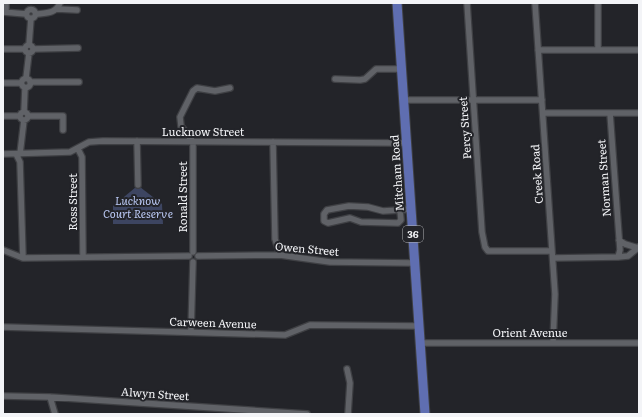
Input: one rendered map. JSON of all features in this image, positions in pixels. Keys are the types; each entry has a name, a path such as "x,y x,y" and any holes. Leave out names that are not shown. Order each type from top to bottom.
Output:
{"main road":[{"name":"Mitcham Road","path":"397,3 425,414"}],"street":[{"path":"6,3 4,12 26,14 31,18"},
{"path":"23,258 20,162 18,154 24,116 23,85 28,80 31,18 36,14 52,12 57,9 60,3"},
{"name":"Percy Street","path":"467,3 482,232 485,247 488,251 552,251"},
{"name":"Creek Road","path":"535,3 555,294 553,343"},
{"path":"598,3 598,50"},
{"path":"26,14 31,9 36,14"},
{"path":"57,9 77,10"},
{"path":"3,48 78,48"},
{"path":"538,50 639,50"},
{"path":"335,79 360,80 376,69 401,69"},
{"path":"28,80 79,82"},
{"path":"3,83 23,85"},
{"path":"193,142 181,126 180,117 193,91 200,88 215,91 230,88"},
{"path":"403,100 542,100"},
{"path":"543,113 639,113"},
{"name":"Norman Street","path":"610,113 619,240 618,257"},
{"path":"3,116 63,116 63,130"},
{"path":"137,141 138,184"},
{"name":"Lucknow Street","path":"3,154 70,152 89,142 407,143"},
{"name":"Ronald Street","path":"193,142 193,255"},
{"path":"273,142 275,239 280,255"},
{"name":"Ross Street","path":"78,149 82,157 83,257"},
{"path":"400,210 401,220 398,223 361,222 350,218 328,223 324,222 323,218 327,210 349,206 368,206 383,211 411,209"},
{"path":"619,240 625,244 639,247"},
{"path":"553,258 628,256 639,247"},
{"name":"Owen Street","path":"3,250 23,258 280,255 330,262 414,263"},
{"path":"191,332 193,262 189,259 193,255"},
{"name":"Carween Avenue","path":"3,327 285,336 310,325 419,326"},
{"name":"Orient Avenue","path":"421,343 639,343"},
{"path":"347,369 350,382 348,414"},
{"name":"Alwyn Street","path":"3,396 50,397 306,414"},
{"path":"50,397 55,414"},
{"path":"188,406 188,414"}],"green space":[{"name":"Lucknow Court Reserve","path":"136,187 140,187 162,204 163,224 113,224 113,206"}]}
